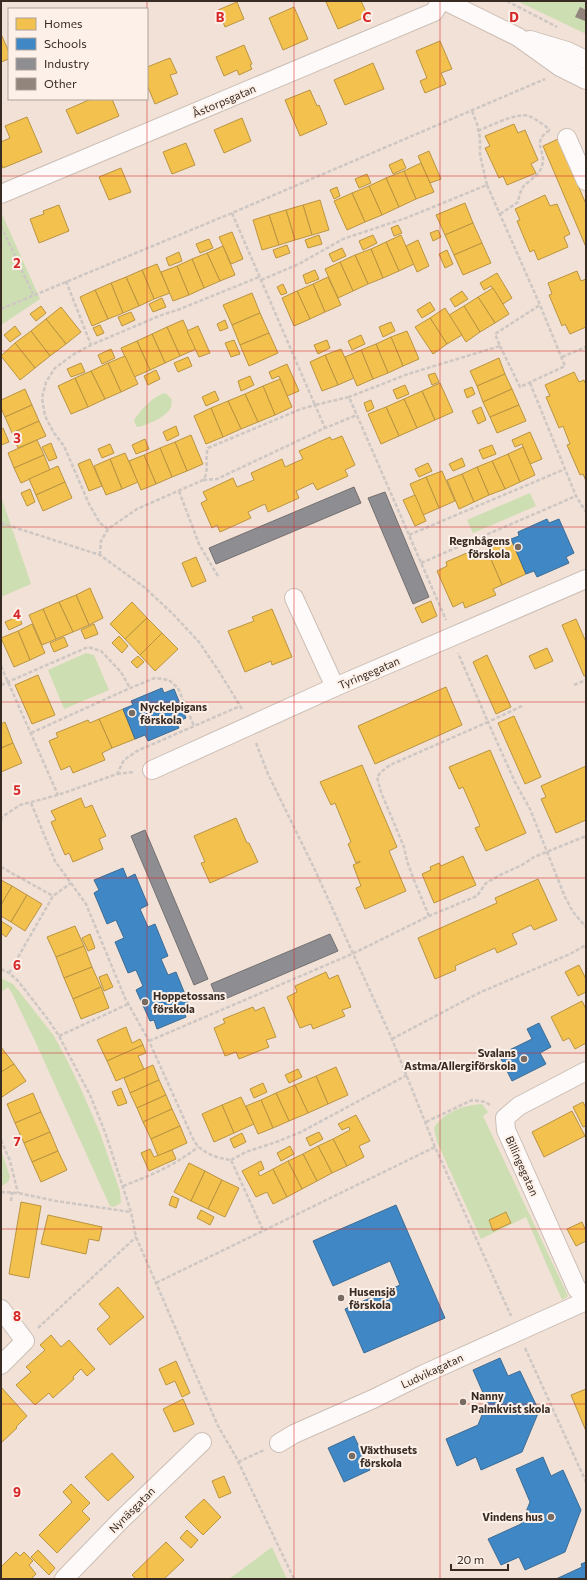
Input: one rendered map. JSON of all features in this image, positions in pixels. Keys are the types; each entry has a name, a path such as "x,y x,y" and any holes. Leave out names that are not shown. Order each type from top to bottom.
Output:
{"street":[{"name":"Åstorpsgatan","path":"1,194 434,12 441,1"},
{"path":"445,1 518,37 560,67 586,80"},
{"path":"518,37 567,51 586,60"},
{"path":"566,138 586,180"},
{"name":"Tyringegatan","path":"152,770 335,687 449,630 586,579"},
{"path":"294,598 335,687"},
{"path":"505,1118 519,1106 586,1071"},
{"name":"Billingegatan","path":"505,1118 506,1130 577,1289 586,1297"},
{"name":"Ludvikagatan","path":"278,1443 294,1434 586,1301"},
{"path":"1,1309 25,1341 1,1365"},
{"name":"Nynäsgatan","path":"64,1579 120,1521 202,1442"}],"path":[{"path":"507,1 560,29"},
{"path":"1,308 472,112 553,76 560,67"},
{"path":"472,112 480,138 480,155 487,185 540,305 565,366 520,387 495,334 540,305"},
{"path":"478,131 511,118 524,115 529,116 550,130"},
{"path":"500,214 518,202 520,193 524,187 540,171 543,158 539,143 543,134 546,132"},
{"path":"108,528 100,523 89,504 64,446 54,433 45,416 42,398 46,382 55,368 74,354 91,345 159,316 299,264 343,240 406,218 487,185"},
{"path":"232,213 325,428"},
{"path":"1,226 33,294"},
{"path":"66,281 91,345"},
{"path":"203,480 207,474 206,458 208,448 301,409 349,397 408,374 500,346"},
{"path":"562,357 586,347"},
{"path":"530,383 576,496 586,512"},
{"path":"349,397 421,562 488,722 515,782 530,809 568,902 573,912 586,927"},
{"path":"100,555 101,541 108,528 137,509 203,480 217,479 325,428 357,415"},
{"path":"409,535 565,469"},
{"path":"179,491 199,544 218,578"},
{"path":"421,562 576,496"},
{"path":"1,523 100,555 144,587 172,613 199,642 220,673 240,706 268,774 314,868 392,1039 435,1147 586,1482"},
{"path":"1,685 88,647 101,651 121,672 130,688"},
{"path":"1,666 58,795"},
{"path":"30,733 130,688 156,678 169,680 178,688 194,726"},
{"path":"574,685 586,680"},
{"path":"1,820 2,817 20,805 58,795 117,774 124,760 137,751 240,706"},
{"path":"429,916 407,861 404,847 381,792 377,777 390,765 522,706"},
{"path":"31,803 55,861 86,904 128,1004 149,1041 198,1147 219,1159 231,1160 246,1152 301,1132 407,1075"},
{"path":"149,1041 352,954 429,916 477,896 486,883 500,875 522,865 534,857 586,836"},
{"path":"1,867 53,896"},
{"path":"9,973 53,896 71,883"},
{"path":"392,1039 481,992 570,954 586,945"},
{"path":"1,969 9,973 33,998 59,1036 90,1095 105,1132 123,1186 131,1212 136,1237 218,1426 238,1462 294,1579"},
{"path":"59,1036 128,1004"},
{"path":"426,1122 472,1100 486,1102 505,1118"},
{"path":"1,1140 10,1161 18,1193"},
{"path":"123,1186 155,1174 176,1163 198,1147"},
{"path":"156,1282 435,1147"},
{"path":"231,1160 263,1230"},
{"path":"1,1192 12,1192 56,1201 131,1212"},
{"path":"11,1202 12,1192"},
{"path":"25,1341 136,1237"},
{"path":"238,1462 278,1443"}],"green space":[{"path":"517,1 586,1 586,34"},
{"path":"1,212 40,299 1,325"},
{"path":"166,393 172,400 169,411 146,425 137,427 134,421 143,408 152,400"},
{"path":"530,493 536,506 473,533 467,520"},
{"path":"1,496 31,584 1,597"},
{"path":"86,653 94,655 109,690 64,709 48,670"},
{"path":"1,978 13,984 29,1004 54,1036 69,1064 100,1133 120,1191 121,1203 114,1207 110,1206 109,1204 12,993 8,987 1,992"},
{"path":"482,1104 488,1112 483,1116 568,1296 562,1300 526,1217 481,1239 437,1142 434,1128 438,1122 455,1110"},
{"path":"1,1150 10,1177 8,1182 2,1186"},
{"path":"272,1547 287,1579 229,1579"}],"building: Homes":[{"path":"361,1 368,16 338,29 326,2"},
{"path":"237,2 244,19 225,27 218,10"},
{"path":"294,7 308,39 283,50 269,18"},
{"path":"1,34 8,50 8,59 1,62"},
{"path":"440,41 452,69 441,73 446,84 425,93 420,81 427,78 416,51"},
{"path":"244,45 252,64 250,65 252,69 239,75 237,70 224,76 216,57"},
{"path":"170,58 177,73 170,75 178,94 155,104 148,87 148,67"},
{"path":"373,63 384,89 345,105 334,80"},
{"path":"310,90 317,106 319,105 327,124 300,136 285,100"},
{"path":"89,100 112,100 119,116 77,134 66,110"},
{"path":"27,117 42,152 3,168 1,163 1,142 10,138 5,126"},
{"path":"242,118 251,141 224,153 214,130"},
{"path":"514,124 518,133 525,130 538,160 531,164 536,173 507,185 503,176 499,178 485,148 490,146 485,136"},
{"path":"558,139 586,204 586,247 543,146"},
{"path":"186,143 195,165 172,174 163,152"},
{"path":"429,151 441,179 430,183 418,156"},
{"path":"402,159 406,168 393,174 389,165"},
{"path":"421,163 434,192 416,199 404,171"},
{"path":"121,168 131,192 109,200 99,177"},
{"path":"404,171 416,199 399,207 386,178"},
{"path":"367,174 371,183 359,188 355,179"},
{"path":"386,178 399,207 382,215 369,186"},
{"path":"369,186 382,215 365,222 352,193"},
{"path":"337,187 340,196 334,199 330,190"},
{"path":"352,193 365,222 347,230 334,201"},
{"path":"545,195 550,206 557,204 570,234 564,237 568,247 538,260 534,250 530,252 517,221 520,220 515,209"},
{"path":"320,200 329,230 312,235 303,205"},
{"path":"465,203 473,223 445,235 436,215"},
{"path":"59,205 69,231 39,243 30,219 44,214 43,211"},
{"path":"303,205 312,235 295,240 286,210"},
{"path":"286,210 295,240 279,245 269,215"},
{"path":"269,215 279,245 262,250 253,220"},
{"path":"473,223 482,243 454,255 445,235"},
{"path":"398,225 402,233 394,236 391,228"},
{"path":"438,230 441,237 433,241 430,233"},
{"path":"232,232 243,259 231,264 219,237"},
{"path":"319,235 322,244 308,248 305,240"},
{"path":"373,235 377,243 363,250 359,241"},
{"path":"401,235 414,264 399,271 386,242"},
{"path":"209,239 213,248 200,253 196,244"},
{"path":"418,240 429,266 417,272 406,246"},
{"path":"386,242 399,271 383,278 371,249"},
{"path":"482,243 491,263 463,275 454,255"},
{"path":"287,245 290,253 276,258 273,250"},
{"path":"223,246 235,275 220,281 207,253"},
{"path":"342,248 346,256 333,262 329,254"},
{"path":"371,249 383,278 368,284 355,255"},
{"path":"447,250 453,264 445,268 439,254"},
{"path":"179,252 182,261 169,266 166,258"},
{"path":"207,253 220,281 204,288 192,259"},
{"path":"355,255 368,284 353,291 340,262"},
{"path":"192,259 204,288 189,295 177,266"},
{"path":"340,262 353,291 338,298 325,269"},
{"path":"157,264 170,293 154,299 142,270"},
{"path":"177,266 189,295 173,301 161,272"},
{"path":"142,270 154,299 139,306 126,277"},
{"path":"315,270 319,279 306,284 303,275"},
{"path":"577,271 581,281 586,279 586,327 570,334 565,324 562,326 549,295 552,294 548,283"},
{"path":"497,273 512,298 503,304 491,286 484,290 480,283"},
{"path":"126,277 139,306 123,313 111,283"},
{"path":"328,277 341,305 325,312 313,284"},
{"path":"111,283 123,313 108,319 95,290"},
{"path":"283,284 287,293 281,295 277,287"},
{"path":"313,284 325,312 310,319 297,291"},
{"path":"493,288 509,314 495,323 478,297"},
{"path":"95,290 108,319 92,326 80,297"},
{"path":"297,291 310,319 294,326 282,298"},
{"path":"462,291 468,299 455,307 450,299"},
{"path":"252,293 260,313 232,325 223,305"},
{"path":"478,297 495,323 480,332 464,306"},
{"path":"162,298 166,307 153,312 149,304"},
{"path":"430,302 435,310 422,318 417,310"},
{"path":"41,306 46,313 36,321 30,314"},
{"path":"464,306 480,332 466,342 449,315"},
{"path":"61,307 81,332 66,344 46,319"},
{"path":"445,308 462,335 447,344 430,318"},
{"path":"131,312 135,320 122,326 118,317"},
{"path":"260,313 269,333 240,345 232,325"},
{"path":"430,318 447,344 433,354 415,327"},
{"path":"46,319 66,344 50,356 31,331"},
{"path":"183,320 196,349 180,356 167,327"},
{"path":"225,320 228,328 220,331 217,324"},
{"path":"391,322 395,331 383,337 379,327"},
{"path":"100,325 104,333 97,336 93,328"},
{"path":"15,326 21,334 10,342 4,335"},
{"path":"198,326 210,353 199,357 187,331"},
{"path":"167,327 180,356 165,363 152,334"},
{"path":"31,331 50,356 35,368 15,343"},
{"path":"407,331 419,359 403,366 391,337"},
{"path":"269,333 278,353 249,366 240,345"},
{"path":"152,334 165,363 150,370 137,341"},
{"path":"361,335 365,344 352,350 348,341"},
{"path":"391,337 403,366 388,373 376,344"},
{"path":"234,340 240,354 231,357 225,343"},
{"path":"327,340 330,348 318,354 314,345"},
{"path":"137,341 150,370 134,377 121,348"},
{"path":"15,343 35,368 20,380 1,356"},
{"path":"376,344 388,373 373,379 361,350"},
{"path":"111,349 115,358 102,364 98,355"},
{"path":"341,349 354,378 338,385 325,355"},
{"path":"361,350 373,379 357,386 345,357"},
{"path":"325,355 338,385 322,391 310,362"},
{"path":"125,356 138,384 121,392 108,363"},
{"path":"188,357 192,366 178,372 174,363"},
{"path":"499,358 505,374 477,386 470,371"},
{"path":"81,363 85,372 71,377 67,369"},
{"path":"108,363 121,392 105,399 91,371"},
{"path":"287,364 299,391 287,396 279,376 272,379 269,372"},
{"path":"156,370 160,379 148,385 144,376"},
{"path":"91,371 105,399 88,407 75,378"},
{"path":"574,372 579,382 584,380 586,385 586,481 583,474 580,475 567,445 570,444 563,426 559,428 546,397 550,396 545,385"},
{"path":"435,373 439,382 432,385 428,375"},
{"path":"505,374 512,389 483,402 477,386"},
{"path":"250,376 254,385 241,391 238,381"},
{"path":"75,378 88,407 71,414 58,386"},
{"path":"280,379 292,407 275,415 263,386"},
{"path":"440,383 453,412 435,420 422,391"},
{"path":"405,385 409,394 397,399 393,390"},
{"path":"263,386 275,415 258,422 245,394"},
{"path":"472,387 475,394 467,398 464,390"},
{"path":"25,389 32,405 5,417 1,408 1,400"},
{"path":"512,389 519,405 490,417 483,402"},
{"path":"215,391 219,400 206,406 202,397"},
{"path":"422,391 435,420 417,428 404,399"},
{"path":"245,394 258,422 241,429 228,401"},
{"path":"404,399 417,428 399,436 386,407"},
{"path":"371,400 374,408 367,412 364,403"},
{"path":"228,401 241,429 223,437 211,408"},
{"path":"32,405 39,421 12,433 5,417"},
{"path":"519,405 526,421 497,433 490,417"},
{"path":"386,407 399,436 381,444 368,414"},
{"path":"481,407 486,420 478,424 472,411"},
{"path":"211,408 223,437 206,444 194,416"},
{"path":"39,421 46,436 18,448 12,433"},
{"path":"176,426 179,435 167,441 163,432"},
{"path":"3,428 9,442 1,445 1,429"},
{"path":"530,432 542,459 530,464 522,444 515,447 512,440"},
{"path":"191,435 203,464 187,471 175,442"},
{"path":"342,436 355,465 345,470 348,476 317,490 313,483 296,491 299,498 268,512 265,504 248,512 251,518 220,532 217,525 212,528 201,503 207,500 203,492 233,478 237,487 254,480 251,473 282,459 285,467 303,459 299,451 330,437 332,440"},
{"path":"145,439 149,449 136,454 132,445"},
{"path":"37,440 44,455 14,468 8,453"},
{"path":"175,442 187,471 172,477 160,448"},
{"path":"51,443 57,458 49,461 42,447"},
{"path":"110,444 114,453 102,458 98,449"},
{"path":"492,445 496,454 483,459 479,450"},
{"path":"523,447 535,475 520,482 508,454"},
{"path":"160,448 172,477 156,484 144,455"},
{"path":"125,453 138,482 122,489 110,459"},
{"path":"508,454 520,482 505,489 492,461"},
{"path":"44,455 50,470 21,483 14,468"},
{"path":"144,455 156,484 141,490 129,461"},
{"path":"462,458 465,466 453,471 449,464"},
{"path":"90,459 102,486 89,491 78,464"},
{"path":"110,459 122,489 106,495 94,466"},
{"path":"492,461 505,489 489,495 477,467"},
{"path":"428,463 432,471 419,477 415,469"},
{"path":"58,466 65,482 36,495 29,479"},
{"path":"477,467 489,495 474,502 462,474"},
{"path":"442,471 455,501 439,508 426,477"},
{"path":"462,474 474,502 459,509 447,480"},
{"path":"426,477 439,508 423,515 410,484"},
{"path":"65,482 72,498 43,511 36,495"},
{"path":"30,489 35,502 27,506 21,493"},
{"path":"415,495 426,521 415,526 403,500"},
{"path":"511,539 526,574 502,585 487,550"},
{"path":"476,549 478,554 487,550 502,585 493,589 496,595 465,608 463,602 453,607 437,571 447,566 446,562"},
{"path":"196,557 206,581 192,587 182,563"},
{"path":"90,588 103,618 89,625 76,595"},
{"path":"76,595 89,625 73,632 59,602"},
{"path":"431,601 437,616 422,623 415,608"},
{"path":"59,602 73,632 56,639 43,609"},
{"path":"132,602 147,618 125,639 110,624"},
{"path":"43,609 56,639 42,645 29,615"},
{"path":"272,609 292,657 272,665 271,661 245,672 228,631 254,621 252,617"},
{"path":"19,616 22,624 9,630 5,622"},
{"path":"147,618 162,633 140,655 125,639"},
{"path":"576,619 586,642 586,675 584,676 562,625"},
{"path":"32,624 45,653 30,660 18,631"},
{"path":"94,624 98,634 85,639 81,630"},
{"path":"18,631 30,660 14,667 1,638"},
{"path":"162,633 178,649 155,671 140,655"},
{"path":"119,636 128,646 122,653 112,643"},
{"path":"64,637 68,646 54,652 50,643"},
{"path":"547,648 553,661 535,669 529,656"},
{"path":"487,655 511,707 496,714 473,662"},
{"path":"138,656 144,662 137,668 131,662"},
{"path":"38,675 55,715 32,724 15,685"},
{"path":"446,687 462,725 375,764 358,726"},
{"path":"123,709 135,739 112,748 99,719"},
{"path":"514,716 541,777 525,784 498,723"},
{"path":"99,719 112,748 102,753 105,760 73,773 70,766 61,770 49,741 58,737 56,733 88,720 90,723"},
{"path":"5,722 13,743 1,748 1,724"},
{"path":"13,743 22,763 1,772 1,748"},
{"path":"490,750 526,833 486,851 475,828 480,826 463,787 459,789 449,767"},
{"path":"362,765 397,847 389,851 406,891 365,909 356,888 361,886 353,865 360,861 356,863 348,844 351,842 335,803 331,805 320,782"},
{"path":"586,766 586,820 556,833 541,799 546,797 541,786"},
{"path":"81,798 85,808 92,805 106,836 99,839 103,849 73,862 69,853 65,855 51,822 56,820 51,811"},
{"path":"236,818 247,843 249,843 258,862 210,883 201,863 205,862 194,836"},
{"path":"463,856 476,885 434,903 422,874 431,870 430,867 439,863 441,866"},
{"path":"538,879 557,920 534,930 531,925 512,934 517,944 497,953 495,948 455,966 456,970 435,979 418,938 497,903 495,898"},
{"path":"1,880 12,886 1,905"},
{"path":"12,886 27,895 11,922 1,916 1,905"},
{"path":"27,895 42,904 25,931 11,922"},
{"path":"1,921 12,928 6,937 1,933"},
{"path":"75,926 84,946 56,957 47,937"},
{"path":"90,934 95,948 88,951 82,938"},
{"path":"84,946 92,967 64,978 56,957"},
{"path":"579,965 586,979 586,992 578,996 565,972"},
{"path":"92,967 101,987 73,999 64,978"},
{"path":"326,972 329,979 338,975 351,1007 342,1010 345,1016 313,1029 311,1024 300,1028 287,997 297,992 295,986"},
{"path":"107,974 113,987 104,991 99,977"},
{"path":"101,987 109,1008 81,1019 73,999"},
{"path":"582,1001 586,1009 586,1043 575,1049 569,1038 563,1041 551,1017"},
{"path":"253,1007 255,1011 264,1007 276,1037 266,1040 269,1047 239,1059 236,1052 225,1056 214,1028 225,1023 223,1019"},
{"path":"126,1027 132,1043 140,1039 143,1045 107,1061 97,1040"},
{"path":"143,1045 146,1053 138,1056 144,1069 116,1081 107,1061"},
{"path":"1,1047 14,1064 1,1072"},
{"path":"14,1064 26,1081 2,1097 1,1072"},
{"path":"153,1065 159,1080 130,1093 124,1078"},
{"path":"336,1067 348,1095 328,1104 316,1076"},
{"path":"298,1069 302,1077 289,1083 285,1075"},
{"path":"316,1076 328,1104 308,1113 295,1085"},
{"path":"159,1080 166,1095 137,1108 130,1093"},
{"path":"263,1083 267,1092 254,1098 250,1089"},
{"path":"295,1085 308,1113 289,1121 276,1093"},
{"path":"121,1088 127,1103 118,1106 112,1092"},
{"path":"33,1093 41,1112 15,1123 7,1104"},
{"path":"276,1093 289,1121 273,1128 261,1100"},
{"path":"166,1095 172,1109 143,1122 137,1108"},
{"path":"241,1097 254,1124 234,1133 222,1105"},
{"path":"261,1100 273,1128 258,1134 246,1106"},
{"path":"583,1102 586,1108 586,1126 583,1127 573,1107"},
{"path":"222,1105 234,1133 214,1142 202,1114"},
{"path":"172,1109 180,1126 151,1139 143,1122"},
{"path":"572,1111 585,1136 544,1157 532,1132"},
{"path":"41,1112 50,1132 24,1143 15,1123"},
{"path":"356,1115 370,1141 359,1146 364,1157 347,1166 333,1139 350,1130 349,1127 342,1130 338,1124"},
{"path":"180,1126 187,1143 158,1156 151,1139"},
{"path":"50,1132 58,1151 32,1162 24,1143"},
{"path":"319,1132 323,1139 310,1146 306,1138"},
{"path":"242,1133 246,1142 234,1148 230,1139"},
{"path":"333,1139 347,1166 332,1173 318,1146"},
{"path":"290,1146 294,1154 281,1161 277,1153"},
{"path":"318,1146 332,1173 317,1181 303,1154"},
{"path":"150,1149 154,1157 172,1150 176,1159 149,1171 141,1153"},
{"path":"58,1151 67,1170 41,1182 32,1162"},
{"path":"303,1154 317,1181 302,1189 288,1161"},
{"path":"261,1161 264,1169 258,1172 260,1176 273,1169 287,1197 273,1204 267,1192 256,1197 242,1171"},
{"path":"288,1161 302,1189 287,1197 273,1169"},
{"path":"189,1163 205,1171 191,1201 174,1192"},
{"path":"205,1171 222,1180 208,1209 191,1201"},
{"path":"222,1180 239,1188 225,1217 208,1209"},
{"path":"172,1196 179,1199 176,1208 169,1205"},
{"path":"21,1202 41,1206 29,1278 9,1274"},
{"path":"201,1210 214,1217 210,1225 197,1218"},
{"path":"506,1212 511,1223 493,1231 489,1220"},
{"path":"48,1215 102,1227 99,1241 89,1239 86,1254 41,1244"},
{"path":"582,1222 586,1231 586,1241 576,1246 567,1229"},
{"path":"118,1287 144,1317 110,1345 97,1329 110,1317 99,1304"},
{"path":"51,1335 61,1347 69,1340 95,1369 87,1376 81,1369 73,1377 74,1379 53,1398 49,1393 35,1405 16,1385 31,1372 26,1367 45,1350 40,1345"},
{"path":"176,1361 190,1393 182,1397 175,1381 166,1385 159,1369"},
{"path":"1,1387 27,1416 1,1443"},
{"path":"586,1389 586,1431 571,1395"},
{"path":"183,1399 194,1424 174,1432 163,1409"},
{"path":"112,1453 134,1477 108,1501 85,1477"},
{"path":"224,1476 231,1493 219,1498 212,1481"},
{"path":"71,1484 90,1503 82,1511 90,1519 57,1553 39,1535 72,1502 63,1492"},
{"path":"204,1499 221,1517 203,1535 185,1517"},
{"path":"187,1530 198,1540 191,1548 180,1538"},
{"path":"166,1542 184,1560 164,1579 136,1579 132,1575"},
{"path":"38,1550 55,1568 49,1575 31,1557"},
{"path":"16,1552 20,1556 24,1552 33,1561 29,1565 36,1574 31,1579 1,1579 1,1567"}],"building: Schools":[{"path":"547,519 549,523 559,519 574,553 566,557 569,563 537,577 534,571 526,574 511,539 519,536 518,532"},
{"path":"162,688 164,693 174,689 186,718 176,722 179,728 148,741 145,735 135,739 123,709 133,705 131,701"},
{"path":"123,868 127,878 135,874 148,905 140,909 148,927 155,924 168,956 161,959 168,975 176,972 189,1004 182,1007 186,1017 157,1029 154,1020 150,1021 136,990 143,986 136,970 128,973 115,942 124,938 116,920 107,924 94,893 99,890 94,880"},
{"path":"539,1023 551,1047 540,1053 546,1064 512,1081 499,1055 532,1039 527,1029"},
{"path":"396,1205 445,1318 364,1353 345,1309 400,1285 390,1261 333,1286 313,1241"},
{"path":"500,1358 508,1376 520,1371 539,1411 522,1452 481,1470 476,1457 457,1466 446,1439 478,1425 487,1402 473,1370"},
{"path":"354,1436 370,1470 344,1482 328,1448"},
{"name":"Vindens hus","path":"543,1457 551,1476 563,1470 581,1510 565,1552 525,1570 519,1557 501,1565 488,1539 521,1524 530,1502 516,1469"},
{"path":"586,1562 586,1579 556,1579 582,1567 581,1564"}],"building: Industry":[{"path":"354,487 361,503 216,564 209,548"},
{"path":"385,492 429,597 413,604 368,498"},
{"path":"145,830 208,979 194,985 131,836"},
{"path":"330,934 338,951 218,1002 211,984"}],"building: Other":[{"path":"580,7 586,10 585,21 575,17"}],"place":[{"name":"Regnbågens förskola","path":"518,547"},
{"name":"Nyckelpigans förskola","path":"132,713"},
{"name":"Hoppetossans förskola","path":"145,1002"},
{"name":"Svalans Astma/Allergiförskola","path":"524,1059"},
{"name":"Husensjö förskola","path":"341,1298"},
{"name":"Nanny Palmkvist skola","path":"463,1402"},
{"name":"Växthusets förskola","path":"352,1456"},
{"name":"Vindens hus","path":"551,1517"}]}
